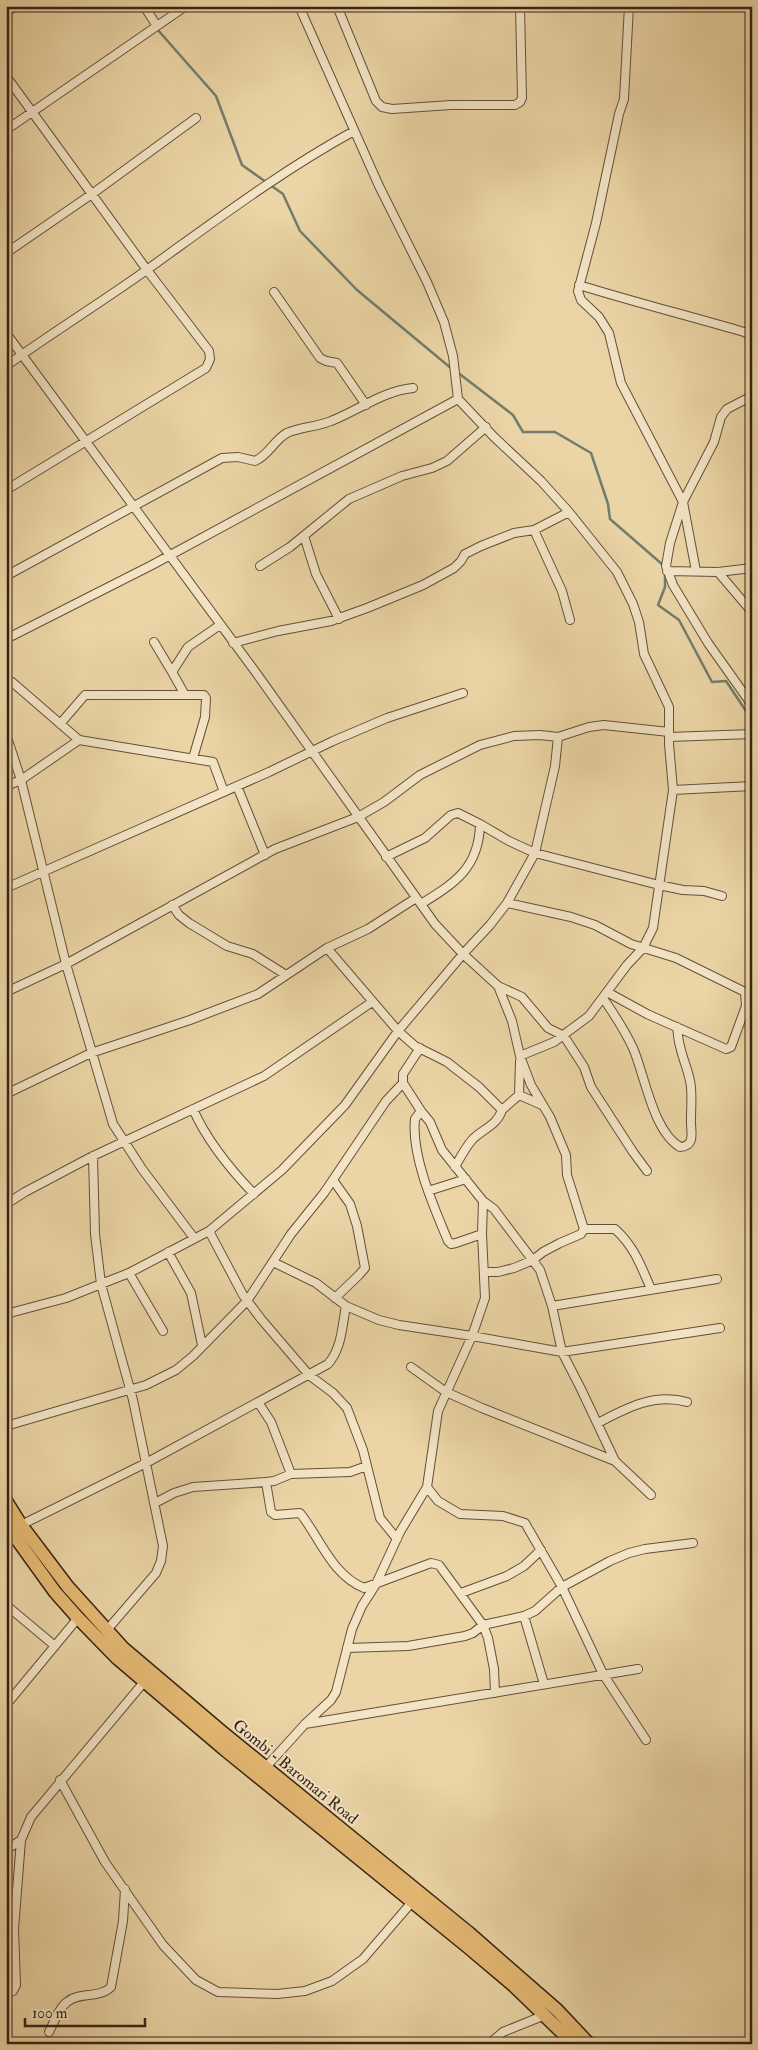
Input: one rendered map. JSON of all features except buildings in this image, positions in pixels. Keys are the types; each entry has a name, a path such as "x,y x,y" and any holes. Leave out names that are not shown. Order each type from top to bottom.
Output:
{"main road":[{"name":"Gombi - Baromari Road","path":"6,1501 21,1525 68,1587 130,1654 469,1933 557,2010 589,2044"},
{"name":"Gombi - Baromari Road","path":"6,1524 42,1575 78,1618 144,1682 505,1978 574,2044"}],"street":[{"path":"6,13 15,6"},
{"path":"144,6 157,26"},
{"path":"6,130 186,6"},
{"path":"300,6 379,186 428,282 444,322 453,356 458,400 541,481 569,512 616,572 633,604 639,622 644,654 667,701 673,790 653,928 643,948 627,965 589,1016 564,1036 542,1048 520,1056"},
{"path":"337,6 376,101 382,107 392,109 451,105 515,105 520,102 522,98 520,6"},
{"path":"629,6 624,99 619,114 596,223 579,285 581,300 599,317 609,333 621,383 682,502 696,571"},
{"path":"6,76 147,270 209,351 210,359 206,368 6,490"},
{"path":"6,253 92,194 196,118"},
{"path":"6,366 147,270 264,186 312,154 354,131"},
{"path":"579,285 700,319 752,336"},
{"path":"274,292 320,358 326,362 337,363 357,389 366,405"},
{"path":"6,333 220,625 435,924 463,954 498,986 522,997 548,1028 564,1036 584,1067 591,1086 632,1152 647,1171"},
{"path":"6,576 222,458 238,457 255,461 266,454 289,432 329,422 390,393 412,388"},
{"path":"752,396 727,409 720,417 714,442 702,461 682,502 667,556 667,571 673,585 708,643 752,704"},
{"path":"6,639 169,556 458,400"},
{"path":"260,566 275,558 304,536 349,498 395,479 448,461 486,427"},
{"path":"233,643 339,618 423,585 454,568 465,554 481,546 514,533 534,530 569,512"},
{"path":"534,530 562,591 570,620"},
{"path":"304,536 316,574 339,618"},
{"path":"667,571 718,572 752,568"},
{"path":"718,572 752,612"},
{"path":"172,672 188,647 220,625"},
{"path":"154,642 185,694"},
{"path":"6,679 12,682 79,740 212,762 224,792"},
{"path":"6,888 388,718 463,693"},
{"path":"60,724 85,695 204,695 206,698 204,723 193,758"},
{"path":"6,992 66,964 275,849 358,817 384,802 420,775 480,745 514,736 540,735 558,737 589,727 604,725 669,735 752,734"},
{"path":"6,734 21,780 66,964 113,1124 142,1169 194,1238"},
{"path":"6,1314 66,1298 129,1273 209,1230 282,1170 344,1105 398,1030 507,903 535,853 556,766 558,737"},
{"path":"6,786 21,780 79,740"},
{"path":"237,786 265,855"},
{"path":"673,790 752,786"},
{"path":"386,857 425,838 451,815 458,813 535,853 659,885 683,890 704,891 722,896"},
{"path":"6,1094 91,1053 231,1006 258,994 327,948 368,929 458,879 468,868 474,857 480,835 480,824"},
{"path":"507,903 595,925 643,948 676,958 744,992 746,1006 731,1047 726,1049 605,995"},
{"path":"172,905 179,915 189,923 227,946 253,954 286,975"},
{"path":"327,948 398,1030 420,1048 447,1062 479,1087 502,1110"},
{"path":"485,1272 498,1272 514,1268 533,1260 543,1252 581,1234 584,1229 568,1175 566,1155 550,1117 531,1085 520,1056 512,1021 498,986"},
{"path":"605,995 632,1048 649,1097 663,1128 680,1147 684,1147 690,1143 692,1138 690,1123 691,1089 677,1027"},
{"path":"6,1204 93,1156 264,1076 372,1002"},
{"path":"420,1048 403,1074 403,1083 430,1122 442,1150 483,1201 494,1209 533,1260 545,1281 562,1352 615,1460 650,1495"},
{"path":"520,1056 520,1095"},
{"path":"6,1426 158,1380 176,1370 193,1356 247,1300 291,1234 333,1180 386,1101 403,1083"},
{"path":"455,1167 472,1140 492,1126 499,1118 502,1110 520,1095"},
{"path":"520,1095 542,1105"},
{"path":"194,1109 200,1124 226,1162 254,1194"},
{"path":"422,1111 415,1119 416,1147 428,1191 448,1241 451,1244 482,1234"},
{"path":"93,1156 95,1234 102,1284 156,1503 163,1546 161,1562 156,1573 107,1630"},
{"path":"428,1191 466,1179"},
{"path":"333,1180 350,1204 357,1226 365,1268 335,1298"},
{"path":"266,1767 305,1724 331,1700 336,1692 352,1628 362,1606 376,1584 397,1539 427,1487 438,1411 472,1336 485,1298 482,1234 483,1201"},
{"path":"584,1229 615,1229 625,1238 636,1253 651,1290"},
{"path":"209,1230 247,1300 308,1374 333,1393 347,1408 363,1450 380,1518 397,1539"},
{"path":"168,1252 191,1293 202,1345"},
{"path":"273,1262 316,1283 346,1306 379,1320 562,1352 720,1328"},
{"path":"129,1273 163,1330"},
{"path":"552,1306 717,1279"},
{"path":"21,1525 146,1463 328,1364 339,1346 346,1306"},
{"path":"411,1368 446,1392 615,1460"},
{"path":"598,1423 639,1403 657,1399 675,1399 687,1402"},
{"path":"258,1402 274,1429 291,1474"},
{"path":"156,1503 193,1487 266,1482 291,1474 350,1472 367,1466"},
{"path":"266,1482 271,1512 275,1515 300,1513 319,1544 345,1576 354,1584 364,1588 432,1563 439,1564 461,1593 482,1625 488,1638 494,1669 495,1693"},
{"path":"427,1487 438,1501 460,1514 503,1516 525,1523 562,1587 603,1674 646,1740"},
{"path":"347,1648 381,1648 433,1643 465,1636 473,1633 482,1625 524,1616 544,1605 562,1587 610,1560 645,1549 693,1543"},
{"path":"461,1593 507,1576 524,1566 541,1550"},
{"path":"6,1605 55,1646"},
{"path":"524,1616 544,1684"},
{"path":"6,1705 78,1618"},
{"path":"305,1724 638,1669"},
{"path":"6,1994 13,1991 16,1985 14,1929 21,1840 31,1817 60,1780 144,1682"},
{"path":"60,1780 105,1862 163,1945 196,1980 218,1992 277,1994 304,1991 332,1981 363,1958 412,1902"},
{"path":"6,1850 21,1840"},
{"path":"49,2032 68,2001 104,1993 111,1987 123,1921 125,1889"},
{"path":"488,2044 503,2032 545,2015"}],"waterway":[{"path":"157,29 216,96 242,165 283,194 300,231 357,290 452,369"},
{"path":"457,372 513,415 523,432 555,432 591,453 608,504 610,519 663,565"},
{"path":"665,573 665,587 658,605 679,620 712,682 726,681 752,720"},
{"path":"749,1111 752,1104"}]}
